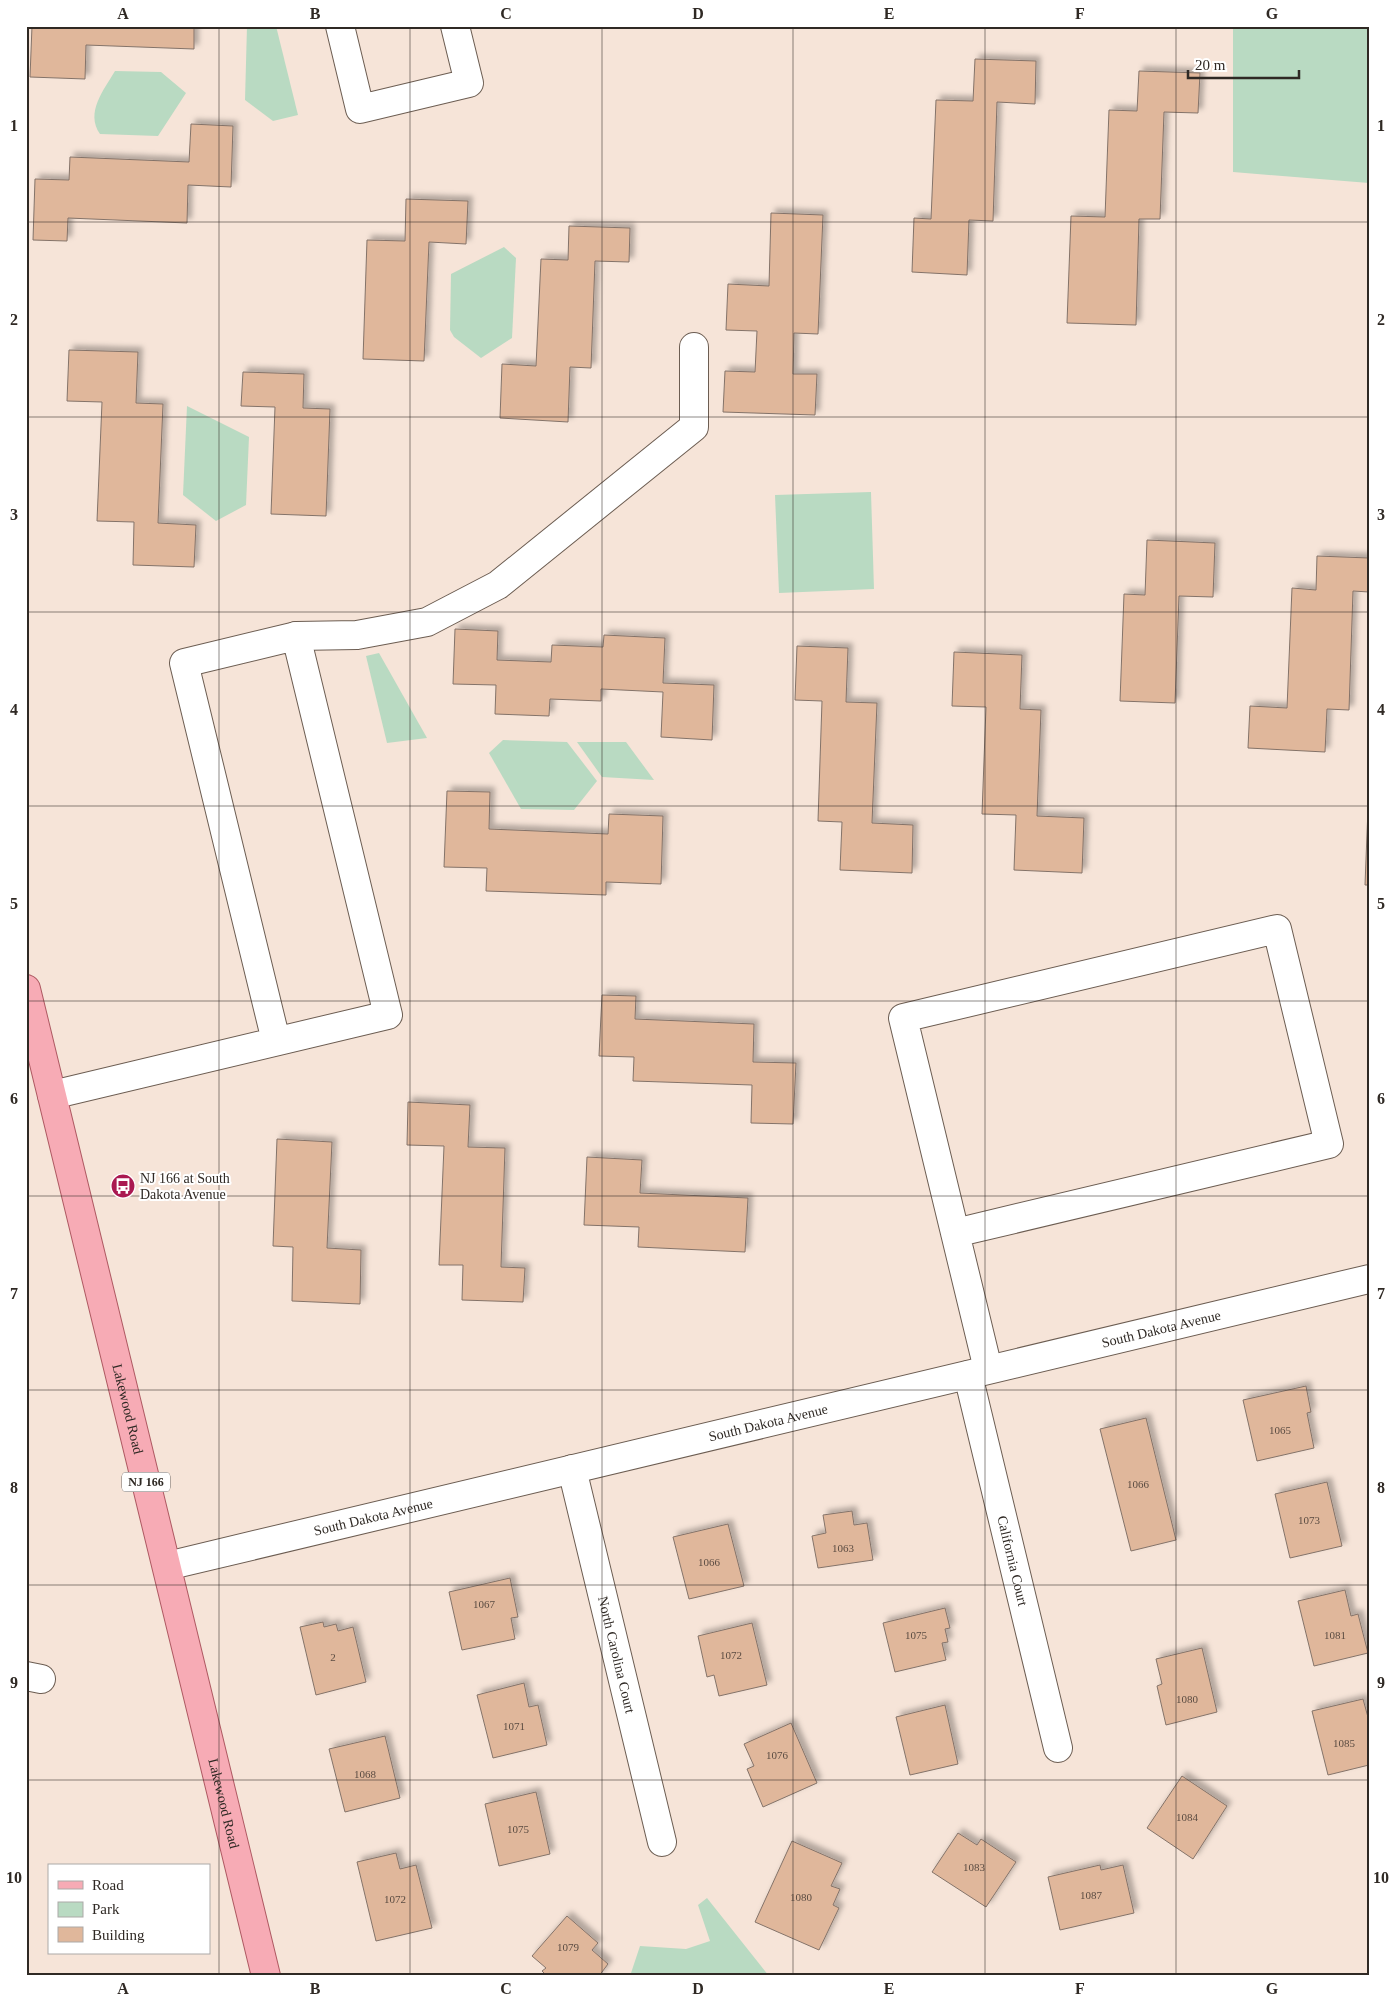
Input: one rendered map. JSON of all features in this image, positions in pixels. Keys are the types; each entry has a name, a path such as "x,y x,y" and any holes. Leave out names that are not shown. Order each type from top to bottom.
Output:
{"main road":[{"name":"Lakewood Road","path":"26,989 266,1976"}],"street":[{"path":"340,26 360,109 469,83 455,26"},
{"path":"276,1041 184,663 296,636 357,635 427,622 498,585 694,427 694,346"},
{"path":"52,1095 388,1015 296,636"},
{"name":"California Court","path":"956,1233 1329,1144 1277,928 903,1018 956,1233 978,1372 1058,1748"},
{"name":"South Dakota Avenue","path":"167,1566 1369,1278"},
{"name":"North Carolina Court","path":"572,1469 662,1842"}],"green space":[{"path":"247,26 276,26 298,115 273,121 245,100"},
{"path":"1233,26 1369,26 1369,183 1233,172"},
{"path":"115,71 161,72 186,93 158,136 100,134 94,118 95,109 101,93"},
{"path":"504,247 516,258 512,338 481,358 454,337 450,330 451,274"},
{"path":"187,406 249,437 246,505 216,521 183,495"},
{"path":"871,492 874,589 779,593 775,495"},
{"path":"379,653 427,738 387,743 366,656"},
{"path":"503,740 567,742 597,781 574,810 521,809 489,753"},
{"path":"577,742 626,742 654,780 602,777"},
{"path":"707,1898 769,1976 630,1976 640,1946 686,1949 710,1941 698,1905"}],"building":[{"path":"32,26 194,26 194,49 86,45 85,79 30,77"},
{"path":"975,59 1036,61 1035,104 997,102 993,221 969,220 967,275 912,272 914,218 931,219 936,100 973,101"},
{"path":"1139,71 1200,73 1198,113 1164,112 1160,219 1139,219 1136,325 1067,323 1071,216 1105,217 1109,110 1137,111"},
{"path":"191,124 233,126 231,187 188,185 187,223 68,218 67,241 33,240 35,179 69,180 70,157 189,162"},
{"path":"406,199 468,201 466,244 429,242 424,361 363,359 367,240 405,241"},
{"path":"771,213 823,215 818,334 794,333 793,374 817,374 815,415 723,412 725,371 755,372 757,331 726,330 728,284 769,286"},
{"path":"569,226 630,228 629,262 595,261 591,368 570,367 568,422 500,418 502,364 536,366 541,259 568,260"},
{"path":"69,350 138,352 136,403 163,404 158,523 196,525 194,567 133,565 134,522 97,521 102,402 67,401"},
{"path":"243,372 304,374 303,408 330,409 326,516 271,514 275,407 241,406"},
{"path":"1147,540 1215,543 1213,597 1179,596 1175,703 1120,701 1124,594 1145,595"},
{"path":"1317,556 1369,558 1369,592 1353,591 1349,710 1327,709 1325,752 1248,748 1250,706 1287,708 1292,588 1316,590"},
{"path":"455,629 498,631 497,660 551,662 552,645 603,647 604,635 665,638 663,683 714,685 712,740 661,737 663,692 601,689 601,701 550,699 549,716 495,714 496,685 453,684"},
{"path":"797,646 848,648 846,702 877,703 872,823 913,825 912,873 840,870 842,822 818,821 822,701 795,700"},
{"path":"954,652 1022,655 1020,709 1041,710 1037,816 1084,818 1082,873 1014,870 1016,815 982,814 986,707 952,706"},
{"path":"447,791 490,792 489,829 608,834 609,814 663,816 661,884 606,882 606,895 486,891 487,868 444,867"},
{"path":"1368,808 1369,885 1365,885"},
{"path":"602,995 636,996 635,1019 754,1024 753,1062 796,1063 793,1124 751,1123 752,1085 633,1081 634,1057 599,1056"},
{"path":"408,1102 470,1105 468,1147 505,1148 501,1267 525,1268 523,1302 462,1300 463,1265 439,1265 444,1146 407,1145"},
{"path":"277,1139 332,1142 327,1248 361,1250 360,1304 292,1301 293,1247 273,1246"},
{"path":"587,1157 642,1160 640,1193 748,1198 745,1252 638,1247 639,1227 584,1225"},
{"path":"1306,1386 1311,1412 1307,1413 1314,1448 1257,1461 1243,1400"},
{"path":"1146,1418 1176,1540 1131,1551 1100,1429"},
{"path":"1327,1482 1342,1546 1290,1558 1275,1494"},
{"path":"852,1511 854,1525 867,1523 873,1560 818,1568 812,1536 826,1533 823,1515"},
{"path":"728,1524 744,1586 689,1599 673,1537"},
{"path":"510,1578 518,1617 511,1618 515,1639 462,1650 449,1592"},
{"path":"1345,1590 1351,1616 1358,1614 1368,1653 1314,1666 1298,1601"},
{"path":"945,1608 950,1628 945,1629 948,1642 942,1643 946,1660 895,1672 883,1623"},
{"path":"323,1622 324,1627 336,1624 338,1631 353,1627 366,1682 316,1695 300,1627"},
{"path":"752,1623 767,1685 719,1696 714,1675 707,1677 698,1636"},
{"path":"1202,1648 1217,1712 1166,1725 1157,1686 1162,1684 1156,1659"},
{"path":"524,1683 529,1707 538,1705 547,1745 493,1758 477,1695"},
{"path":"1363,1699 1369,1721 1369,1765 1328,1775 1312,1711"},
{"path":"945,1705 958,1764 910,1775 896,1717"},
{"path":"791,1723 817,1783 763,1807 747,1769 754,1766 744,1744"},
{"path":"385,1736 400,1798 345,1812 329,1749"},
{"path":"1182,1776 1227,1806 1193,1859 1147,1828"},
{"path":"536,1792 550,1854 499,1866 485,1804"},
{"path":"958,1833 977,1845 981,1839 1016,1862 986,1907 932,1872"},
{"path":"792,1841 842,1863 831,1886 840,1889 833,1905 839,1908 819,1950 755,1922"},
{"path":"396,1853 400,1869 416,1865 432,1928 376,1941 357,1862"},
{"path":"1100,1865 1101,1870 1123,1865 1134,1913 1060,1930 1048,1877"},
{"path":"567,1916 598,1943 592,1950 608,1964 599,1976 547,1976 542,1971 546,1968 532,1956"}],"place":[{"name":"NJ 166 at South Dakota Avenue","path":"123,1186"}]}
